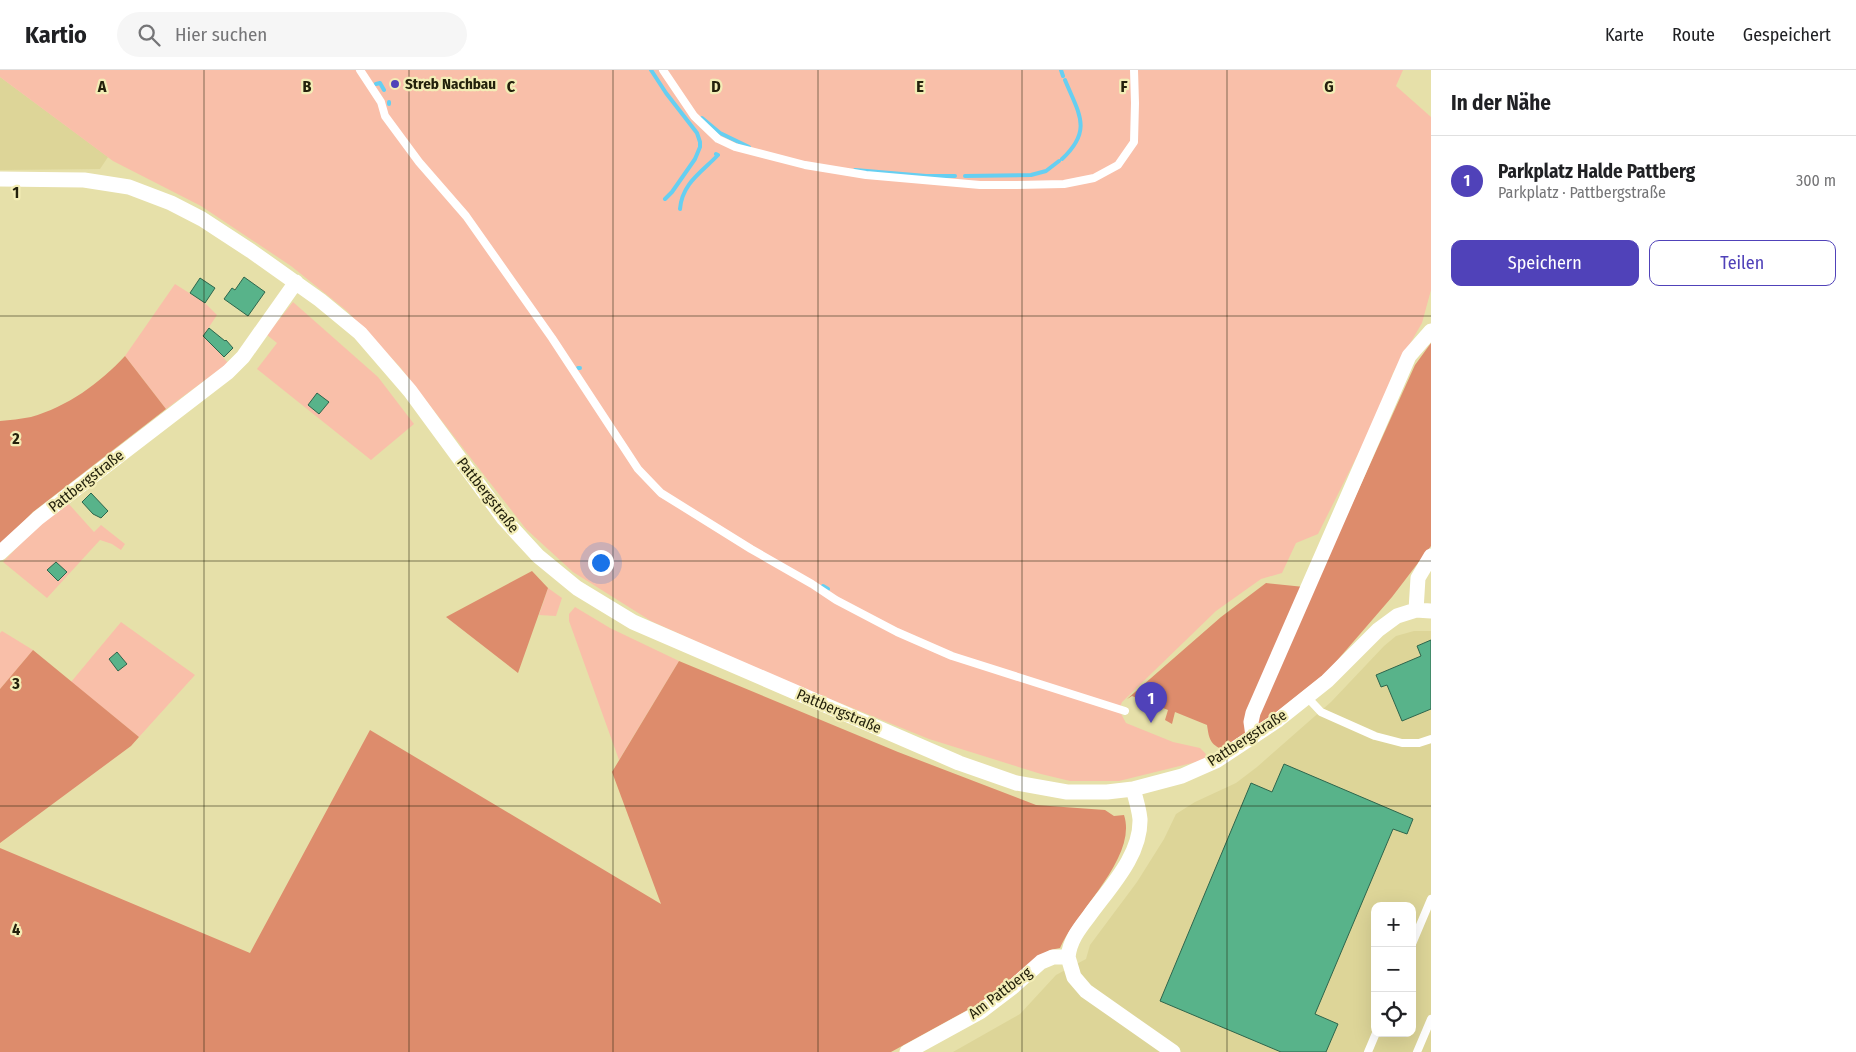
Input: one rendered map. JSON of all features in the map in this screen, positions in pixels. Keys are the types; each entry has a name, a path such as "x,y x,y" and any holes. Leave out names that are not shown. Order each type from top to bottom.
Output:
{"street":[{"name":"Pattbergstraße","path":"0,179 84,180 129,187 171,203 202,219 296,282 342,318 381,355 410,391 504,519 538,556 577,588 633,622 959,763 1016,783 1067,792 1107,792 1133,789 1191,772 1216,761 1307,697 1378,630 1397,616 1424,611 1418,578 1431,556"},
{"name":"Pattbergstraße","path":"0,553 45,512 228,372 243,357 296,282"},
{"path":"1253,736 1251,722 1253,712 1409,356 1431,331"},
{"path":"1133,789 1140,820 1135,847 1121,872 1077,932 1069,948 1068,957 1074,977 1086,991 1173,1052"},
{"name":"Am Pattberg","path":"907,1052 980,1012 1041,962 1053,957 1068,957"}],"lane":[{"path":"360,70 381,102 385,116 419,162 466,216 552,338 638,469 661,493 836,600 898,632 952,656 1125,711"},
{"path":"663,70 694,116 718,139 735,147 805,165 866,175 980,185 1025,185 1064,184 1094,178 1118,165 1134,142 1134,70"},
{"path":"1307,697 1321,712 1375,736 1419,744 1431,740"},
{"path":"1416,935 1431,899"},
{"path":"1417,1052 1431,1019"},
{"path":"1368,1052 1374,1037"}],"shaded area":[{"path":"0,70 1403,70 1396,86 1431,117 1431,290 1422,323 1393,373 1380,410 1318,534 1296,543 1282,573 1261,579 1216,611 1122,702 1119,710 1126,723 1173,742 1200,748 1206,754 1204,760 1119,781 1070,781 1041,774 929,739 771,675 651,621 573,572 526,529 400,367 347,311 291,266 201,206 113,161 0,77"},
{"path":"0,77 108,157 100,169 0,170"},
{"path":"175,284 205,303 217,315 203,336 228,363 166,409 125,356"},
{"path":"293,302 378,377 414,424 371,460 257,369 277,343 267,335"},
{"path":"1431,343 1431,546 1392,597 1328,671 1259,726 1221,749 1210,739 1207,725 1175,712 1172,724 1165,720 1168,710 1132,696 1127,699 1221,617 1266,583 1314,588 1415,365"},
{"path":"125,356 166,409 33,512 0,546 0,421 31,417 57,407 94,385"},
{"path":"68,503 94,532 101,525 125,544 121,550 112,544 100,540 47,598 3,562 37,527"},
{"path":"532,571 548,588 518,673 446,617"},
{"path":"548,588 562,598 556,616 539,615"},
{"path":"575,607 610,628 679,661 619,760 569,621 569,614"},
{"path":"121,622 195,675 139,737 71,682"},
{"path":"2,631 33,650 0,689 0,633"},
{"path":"1414,631 1431,631 1431,1052 953,1052 1020,1014 1056,975 1086,959 1090,945 1137,882 1164,839 1176,814 1195,802 1236,783 1257,767 1331,702 1384,646 1396,636"},
{"path":"33,650 139,737 131,746 0,843 0,689"},
{"path":"679,661 898,752 1036,805 1105,810 1114,816 1124,815 1126,831 1122,848 1114,866 1068,933 1060,948 1050,950 1041,955 984,1001 891,1052 0,1052 0,848 250,953 370,730 661,904 612,772"}],"building":[{"path":"244,277 265,292 248,316 224,299 232,288 235,290"},
{"path":"200,278 215,288 205,303 190,293"},
{"path":"209,328 226,340 233,348 224,357 203,336"},
{"path":"317,393 329,402 319,414 308,405"},
{"path":"91,493 108,511 101,518 93,514 82,502"},
{"path":"56,562 67,572 58,581 47,570"},
{"path":"1431,640 1431,709 1402,721 1387,685 1381,687 1376,675 1421,656 1417,646"},
{"path":"117,652 127,664 118,671 109,659"},
{"path":"1284,764 1413,819 1407,834 1393,829 1315,1014 1338,1024 1326,1052 1281,1052 1160,1001 1251,783 1272,792"}],"waterway":[{"path":"651,70 697,133 700,142 695,159 665,199"},
{"path":"1061,70 1063,76"},
{"path":"1062,159 1072,149 1078,139 1080,130 1078,112 1065,80"},
{"path":"376,84 380,83 384,90"},
{"path":"702,118 720,133 749,147"},
{"path":"680,209 689,185 718,155 716,154"},
{"path":"965,176 1031,175 1046,171 1059,161"},
{"path":"855,170 926,176 955,176"},
{"path":"823,586 828,589"}],"place":[{"name":"Streb Nachbau","path":"395,84"},
{"name":"Parkplatz Halde Pattberg","path":"1151,723"}]}
